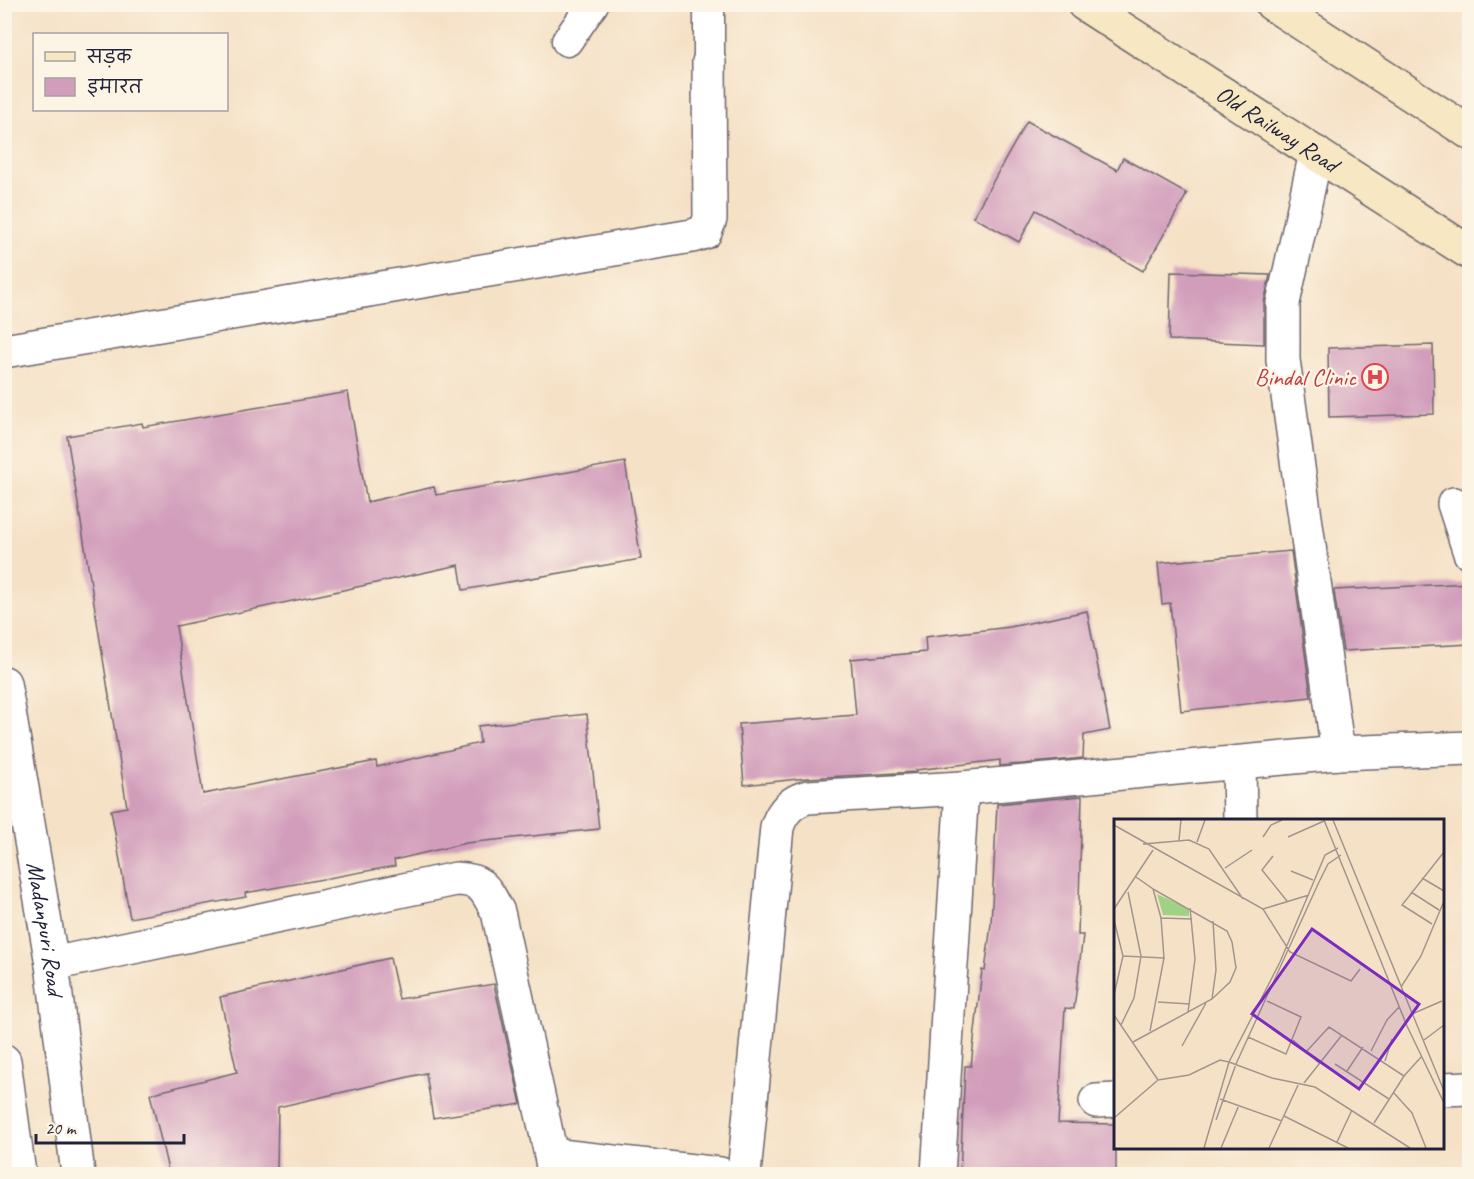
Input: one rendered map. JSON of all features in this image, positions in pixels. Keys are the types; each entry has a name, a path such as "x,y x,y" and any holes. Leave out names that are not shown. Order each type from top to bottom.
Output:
{"main road":[{"name":"Old Railway Road","path":"1084,4 1470,253"},
{"path":"1272,4 1470,133"}],"street":[{"path":"4,351 705,232 710,219 709,62"},
{"path":"1316,153 1284,303 1282,360 1338,753"},
{"path":"1454,504 1470,554"},
{"name":"Madanpuri Road","path":"4,683 52,964 78,1174"},
{"path":"744,1174 777,827 781,815 798,799 962,788 1338,753 1470,748"},
{"path":"1239,764 1240,819"},
{"path":"938,1174 962,788"},
{"path":"52,964 456,879 472,880 484,889 498,912 552,1165 720,1174"},
{"path":"4,1061 19,1174"},
{"path":"1444,1089 1470,1088"}],"lane":[{"path":"567,41 593,4"},
{"path":"709,4 709,62"}],"building":[{"path":"1027,121 1117,170 1123,158 1187,194 1143,271 1036,210 1019,242 973,217"},
{"path":"1171,272 1270,275 1264,303 1264,344 1169,340"},
{"path":"1433,345 1434,414 1329,417 1328,348"},
{"path":"348,392 367,502 434,487 436,495 625,462 641,559 463,590 459,565 176,626 203,794 376,761 377,767 480,743 478,726 587,714 599,829 466,843 394,860 395,866 245,893 246,897 130,918 111,810 127,807 67,436 142,423 143,427"},
{"path":"1291,551 1311,697 1181,711 1170,603 1162,604 1158,563"},
{"path":"1470,583 1470,644 1343,651 1334,590"},
{"path":"1087,611 1110,730 1084,735 1083,758 1000,766 1000,760 916,770 916,772 807,778 744,785 739,724 856,715 851,659 926,652 925,637 1010,627"},
{"path":"1082,796 1078,935 1083,935 1074,1009 1065,1008 1058,1123 1114,1124 1116,1174 960,1174 965,1066 971,1066 982,970 985,971 991,924 997,804"},
{"path":"390,958 399,999 494,984 521,1104 433,1118 426,1073 278,1107 277,1174 169,1174 150,1094 237,1072 220,997"}],"place":[{"name":"Bindal Clinic","path":"1375,377"}]}
